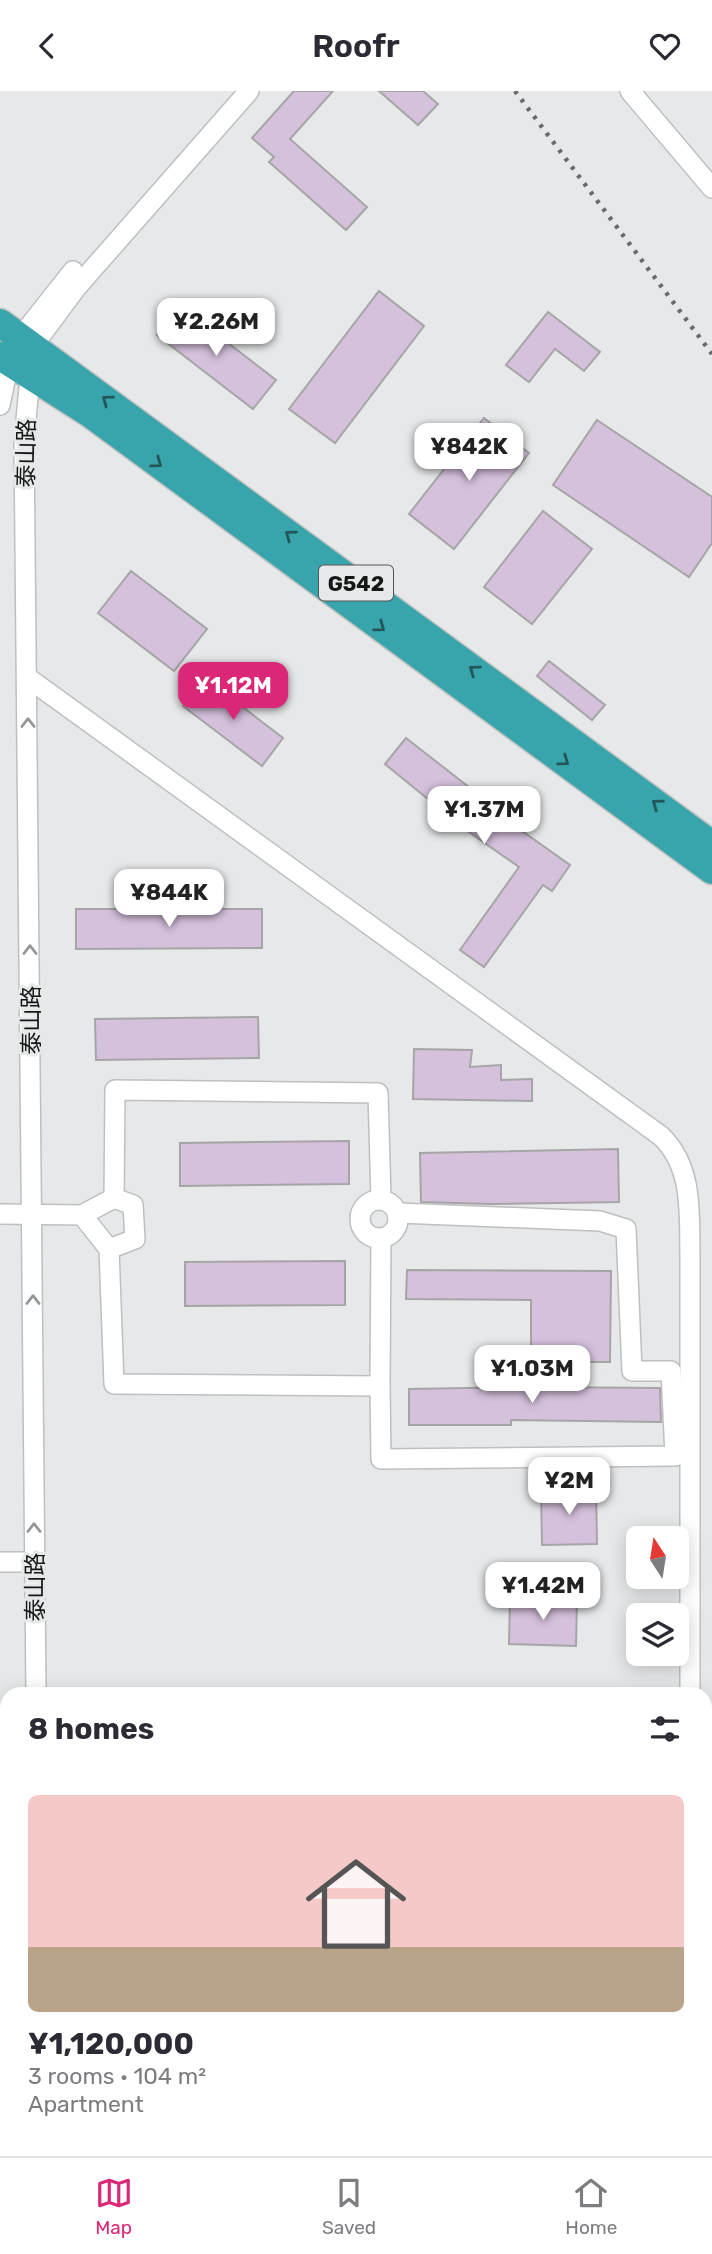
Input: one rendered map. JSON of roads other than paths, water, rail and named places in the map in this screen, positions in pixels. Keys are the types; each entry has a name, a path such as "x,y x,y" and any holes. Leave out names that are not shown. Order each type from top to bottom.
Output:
{"highway":[{"name":"G542","path":"15,350 712,845"},
{"name":"G542","path":"15,350 91,414 712,870"}],"street":[{"path":"15,350 69,276 232,91"},
{"path":"15,350 76,288 249,91"},
{"path":"630,91 712,188"},
{"name":"泰山路","path":"0,405 15,350"},
{"name":"泰山路","path":"15,350 24,440 28,678 36,1687"},
{"path":"28,678 662,1136 676,1150 688,1193 690,1257 690,1687"},
{"path":"114,1198 115,1090 377,1093 381,1199"},
{"path":"0,1214 82,1215 114,1198 133,1205 135,1239 109,1249"},
{"path":"381,1199 392,1204 398,1213 398,1225 392,1235 381,1239 368,1235 360,1225 360,1212 369,1202 381,1199"},
{"path":"381,1239 382,1459 675,1456 671,1371 632,1371 626,1229 600,1221 398,1213"},
{"path":"82,1215 109,1249 114,1384 380,1386"},
{"path":"0,1562 35,1562"}],"railway":[{"path":"515,91 712,354"}]}
